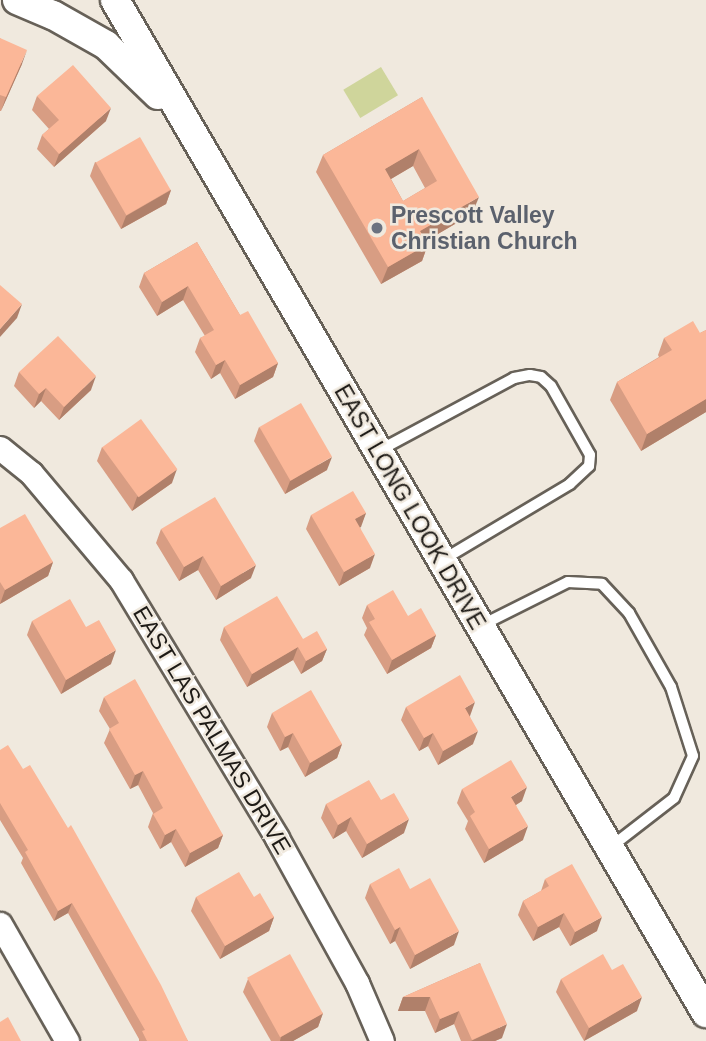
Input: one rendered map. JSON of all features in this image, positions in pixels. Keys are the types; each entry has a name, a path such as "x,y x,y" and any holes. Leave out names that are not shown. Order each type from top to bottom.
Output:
{"street":[{"path":"17,0 53,15 106,45 143,78 196,140"},
{"name":"EAST LONG LOOK DRIVE","path":"116,0 706,1013"},
{"name":"EAST LAS PALMAS DRIVE","path":"0,448 31,473 121,580 277,838 357,982 382,1041"},
{"path":"0,924 67,1041"}],"lane":[{"path":"378,451 514,378 530,374 541,377 551,386 590,454 589,466 570,484 442,560"},
{"path":"480,626 568,582 602,583 629,612 671,687 693,756 674,798 610,848"}],"green space":[{"path":"381,67 398,95 360,118 343,90"}],"building":[{"path":"0,38 27,50 6,97 0,95"},
{"path":"73,65 111,108 59,154 42,135 59,120 37,96"},
{"path":"422,97 479,197 420,231 428,244 388,267 323,155","holes":["419,149 437,181 403,201 385,169"]},
{"path":"140,137 170,190 126,215 96,162"},
{"path":"197,242 240,315 248,311 278,363 240,385 225,360 216,365 200,338 214,330 188,286 162,302 144,273"},
{"path":"0,285 22,304 0,329"},
{"path":"693,321 700,333 706,330 706,399 647,434 617,382 672,350 664,338"},
{"path":"58,336 96,376 64,407 46,388 39,394 19,372"},
{"path":"301,403 332,457 290,481 259,427"},
{"path":"141,419 177,469 139,497 102,447"},
{"path":"353,491 366,513 355,519 375,554 344,572 311,515"},
{"path":"215,497 256,565 221,586 203,556 184,567 161,529"},
{"path":"25,514 53,562 5,590 0,582 0,528"},
{"path":"393,590 408,616 421,608 436,635 392,660 369,622 375,619 367,605"},
{"path":"277,596 303,639 317,631 327,649 306,661 298,647 252,674 224,627"},
{"path":"70,599 86,627 99,620 116,650 66,680 32,621"},
{"path":"460,675 475,702 465,708 478,731 443,751 433,733 424,738 406,707"},
{"path":"135,679 223,835 190,853 176,829 165,835 153,814 163,808 143,771 135,775 109,729 119,723 104,697"},
{"path":"311,690 342,744 310,763 293,733 285,737 272,713"},
{"path":"8,745 23,769 30,765 68,828 71,825 161,985 188,1041 147,1041 142,1031 145,1030 72,903 58,911 25,852 28,850 0,803 0,750"},
{"path":"511,760 527,787 511,797 528,826 489,849 470,816 475,812 462,789"},
{"path":"369,780 381,800 394,793 409,819 367,844 351,817 338,825 326,804"},
{"path":"572,864 602,917 575,932 564,913 538,927 523,901 549,886 545,879"},
{"path":"399,868 410,889 430,878 459,931 415,955 400,927 395,930 370,884"},
{"path":"239,872 254,897 260,893 274,917 225,946 196,897"},
{"path":"290,954 323,1013 280,1037 247,978"},
{"path":"603,954 612,970 623,964 642,997 589,1028 561,979"},
{"path":"480,963 507,1024 472,1040 459,1011 440,1019 430,997 403,997"},
{"path":"8,1017 21,1041 0,1041 0,1022"}],"place":[{"name":"Prescott Valley Christian Church","path":"377,228"}]}
